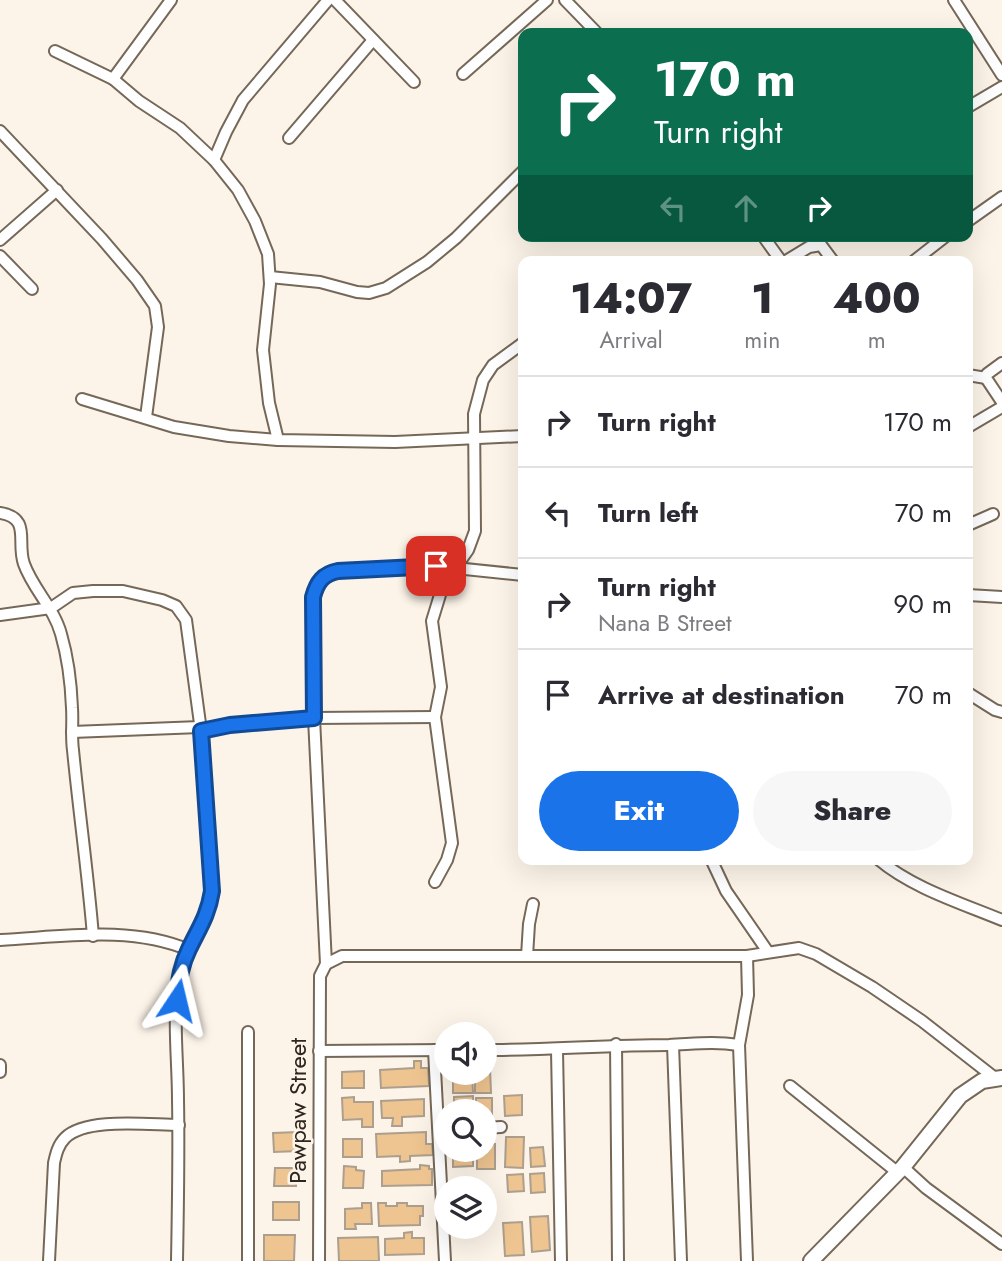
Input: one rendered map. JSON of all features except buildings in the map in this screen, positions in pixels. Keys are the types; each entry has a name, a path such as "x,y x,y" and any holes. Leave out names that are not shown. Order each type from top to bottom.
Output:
{"street":[{"path":"113,79 171,0"},
{"path":"214,160 243,100 328,0"},
{"path":"335,0 414,82"},
{"path":"464,74 547,0"},
{"path":"565,0 592,28"},
{"path":"954,0 972,28"},
{"path":"973,30 1002,75"},
{"path":"289,138 373,40"},
{"path":"55,51 113,79 139,101 180,128 214,160 238,190 268,254 270,277 263,350 269,403 278,440"},
{"path":"973,104 1002,88"},
{"path":"0,131 137,280 155,306 158,317 157,344 146,417"},
{"path":"270,277 320,282 357,292 369,293 386,288 427,262 456,238 518,176"},
{"path":"0,240 57,190"},
{"path":"973,217 1002,197"},
{"path":"920,256 938,242"},
{"path":"795,256 810,247 821,245 829,256"},
{"path":"0,256 32,289"},
{"path":"435,882 447,860 452,843 435,717 440,687 432,621 443,586 468,550 475,531 474,414 483,380 493,365 518,347"},
{"path":"986,378 987,374 1002,363"},
{"path":"973,376 986,378 1002,405 973,424"},
{"path":"82,399 174,427 229,436 278,440 395,442 518,436"},
{"path":"0,513 14,517 20,524 22,561 29,578 51,608 61,631 70,672 72,732 93,936"},
{"path":"973,523 993,514"},
{"name":"Pawpaw Street","path":"319,1261 320,976 326,964 314,718 313,597 320,580 325,575 338,571 436,566 454,569"},
{"path":"454,569 518,575"},
{"path":"0,615 51,608 73,593 123,591 146,595 176,606 186,620 200,729 212,891 209,911 188,950 181,970 177,1000 177,1261"},
{"path":"973,595 1002,597"},
{"path":"973,696 1002,712"},
{"path":"72,732 200,729 314,718 435,717"},
{"path":"714,865 726,891 768,952"},
{"path":"886,865 917,883 1002,920"},
{"path":"527,956 533,904"},
{"path":"0,940 127,935 151,937 188,950"},
{"path":"326,964 342,956 747,956 799,948 816,954 872,987 998,1078"},
{"path":"747,956 748,995 739,1045 747,1261"},
{"path":"248,1032 248,1261"},
{"path":"497,1050 701,1042 739,1045"},
{"path":"616,1044 618,1261"},
{"path":"674,1045 681,1261"},
{"path":"557,1049 561,1261"},
{"path":"319,1051 434,1050"},
{"path":"0,1065 0,1072"},
{"path":"811,1261 900,1170 960,1096 982,1081 998,1078"},
{"path":"790,1086 1002,1244"},
{"path":"49,1261 54,1163 57,1150 65,1138 79,1129 95,1125 179,1125"},
{"path":"497,1127 501,1127"},
{"path":"443,1162 445,1261"}],"route":[{"path":"177,1000 181,970 188,950 209,911 212,891 201,731 230,725 314,718 313,597 316,587 325,575 338,571 436,566"}]}
